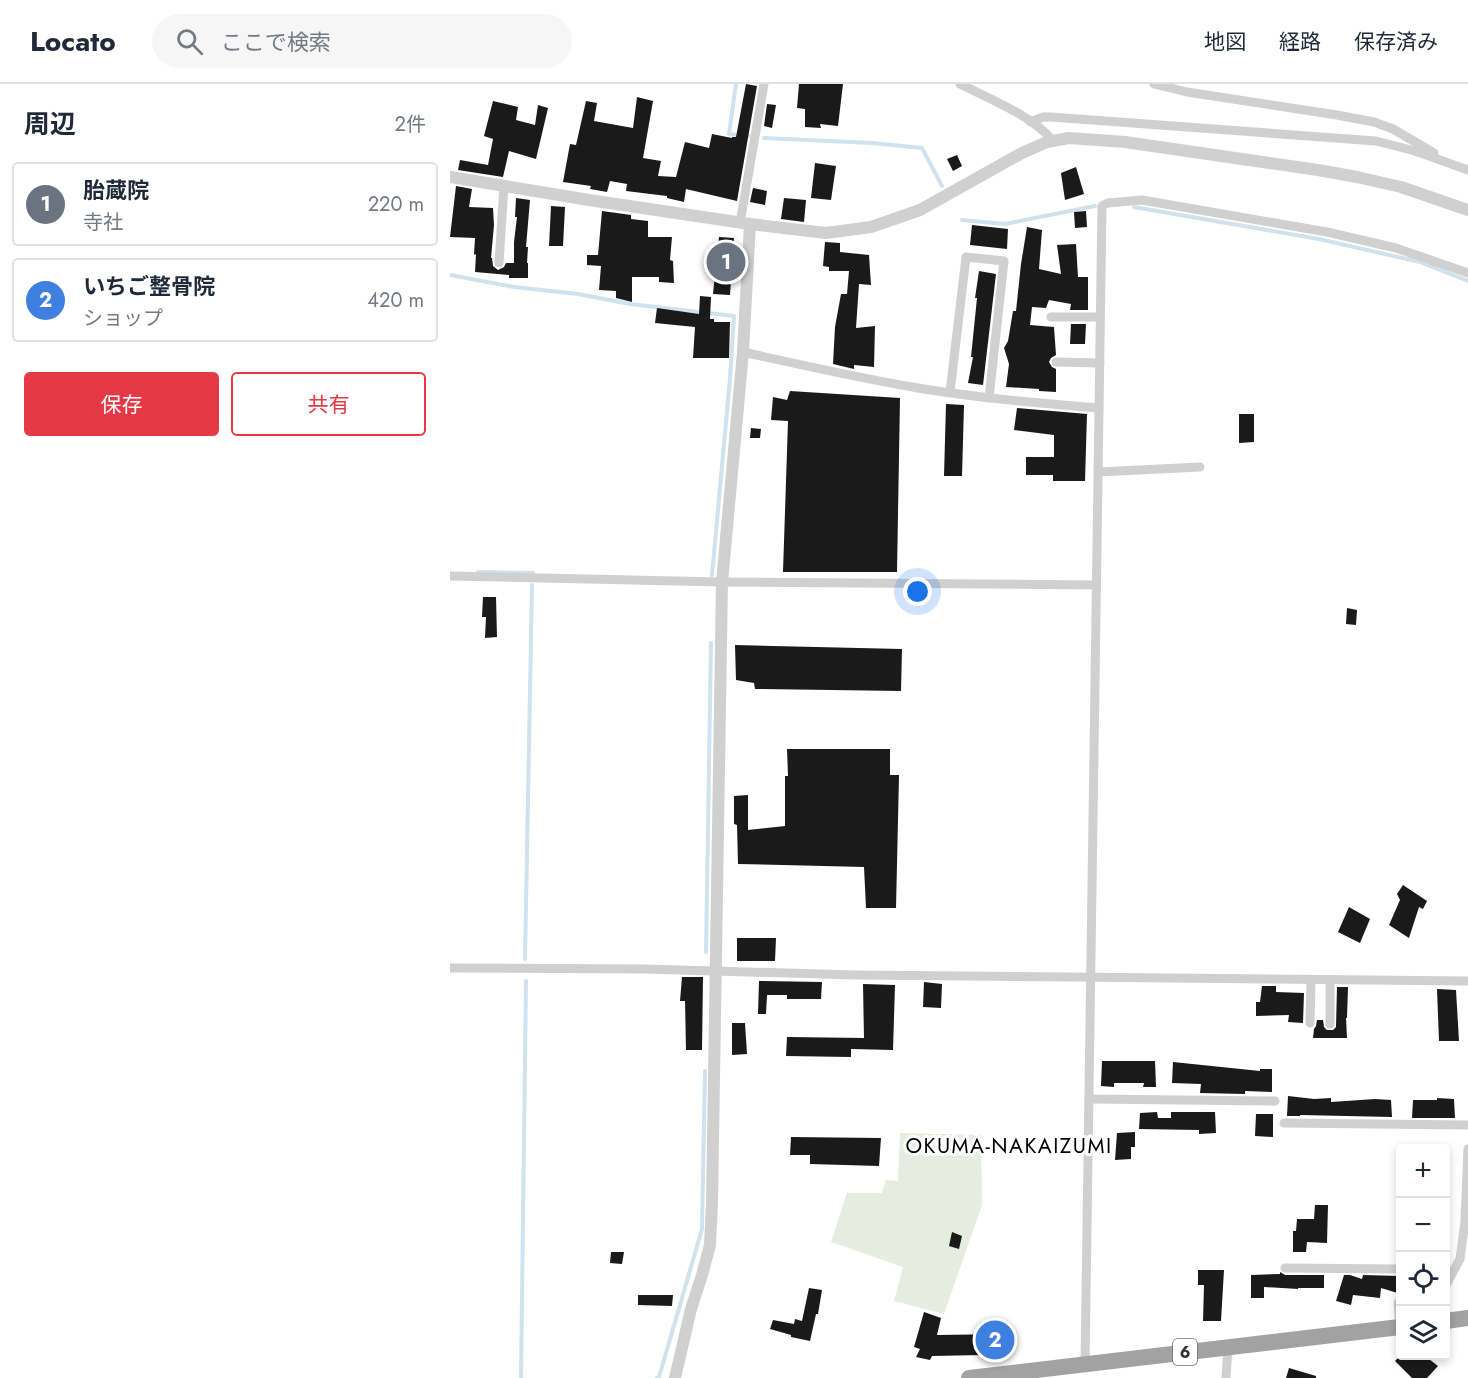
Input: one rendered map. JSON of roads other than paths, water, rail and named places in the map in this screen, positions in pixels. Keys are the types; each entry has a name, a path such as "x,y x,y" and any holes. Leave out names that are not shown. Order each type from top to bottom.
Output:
{"highway":[{"path":"1450,1320 1468,1318"},
{"name":"6","path":"969,1378 1085,1371 1228,1347 1396,1327"}],"street":[{"path":"675,1378 710,1245 722,582 743,352 745,224 764,84"},
{"path":"960,84 1020,115 1053,141"},
{"path":"1154,84 1188,92 1374,122 1393,129 1454,165"},
{"path":"1030,122 1043,117 1051,117 1376,141 1415,151 1468,170"},
{"path":"450,177 745,224 826,233 872,227 920,210 1022,153 1053,141 1069,138 1116,141 1357,177 1401,187 1468,210"},
{"path":"499,263 504,186"},
{"path":"1085,1371 1102,206 1108,203 1142,200 1327,232 1396,249 1468,273"},
{"path":"950,392 966,257 1004,261 989,398"},
{"path":"1051,317 1100,317"},
{"path":"743,352 917,388 989,398 1099,408"},
{"path":"1056,362 1100,363"},
{"path":"1098,472 1200,467"},
{"path":"450,576 722,582 1096,585"},
{"path":"450,968 645,969 1092,978 1468,981"},
{"path":"1310,1023 1311,980"},
{"path":"1330,980 1330,1024"},
{"path":"1089,1099 1275,1101"},
{"path":"1284,1123 1468,1125"},
{"path":"1450,1269 1460,1259 1465,1221 1468,1149"},
{"path":"1285,1268 1396,1269"},
{"path":"1226,1378 1228,1347"}],"waterway":[{"path":"736,84 729,134 749,136"},
{"path":"764,138 872,143 922,148 942,186"},
{"path":"962,220 1005,224 1095,206"},
{"path":"1134,207 1319,239 1420,262 1468,281"},
{"path":"450,275 630,304 734,316 712,575"},
{"path":"478,572 533,573"},
{"path":"525,959 532,585"},
{"path":"706,952 711,643"},
{"path":"521,1378 526,981"},
{"path":"657,1378 702,1229 705,1071"}],"place":[{"name":"胎蔵院","path":"726,262"},
{"name":"いちご整骨院","path":"995,1340"}],"district":[{"name":"OKUMA-NAKAIZUMI","path":"1009,1146"}]}
